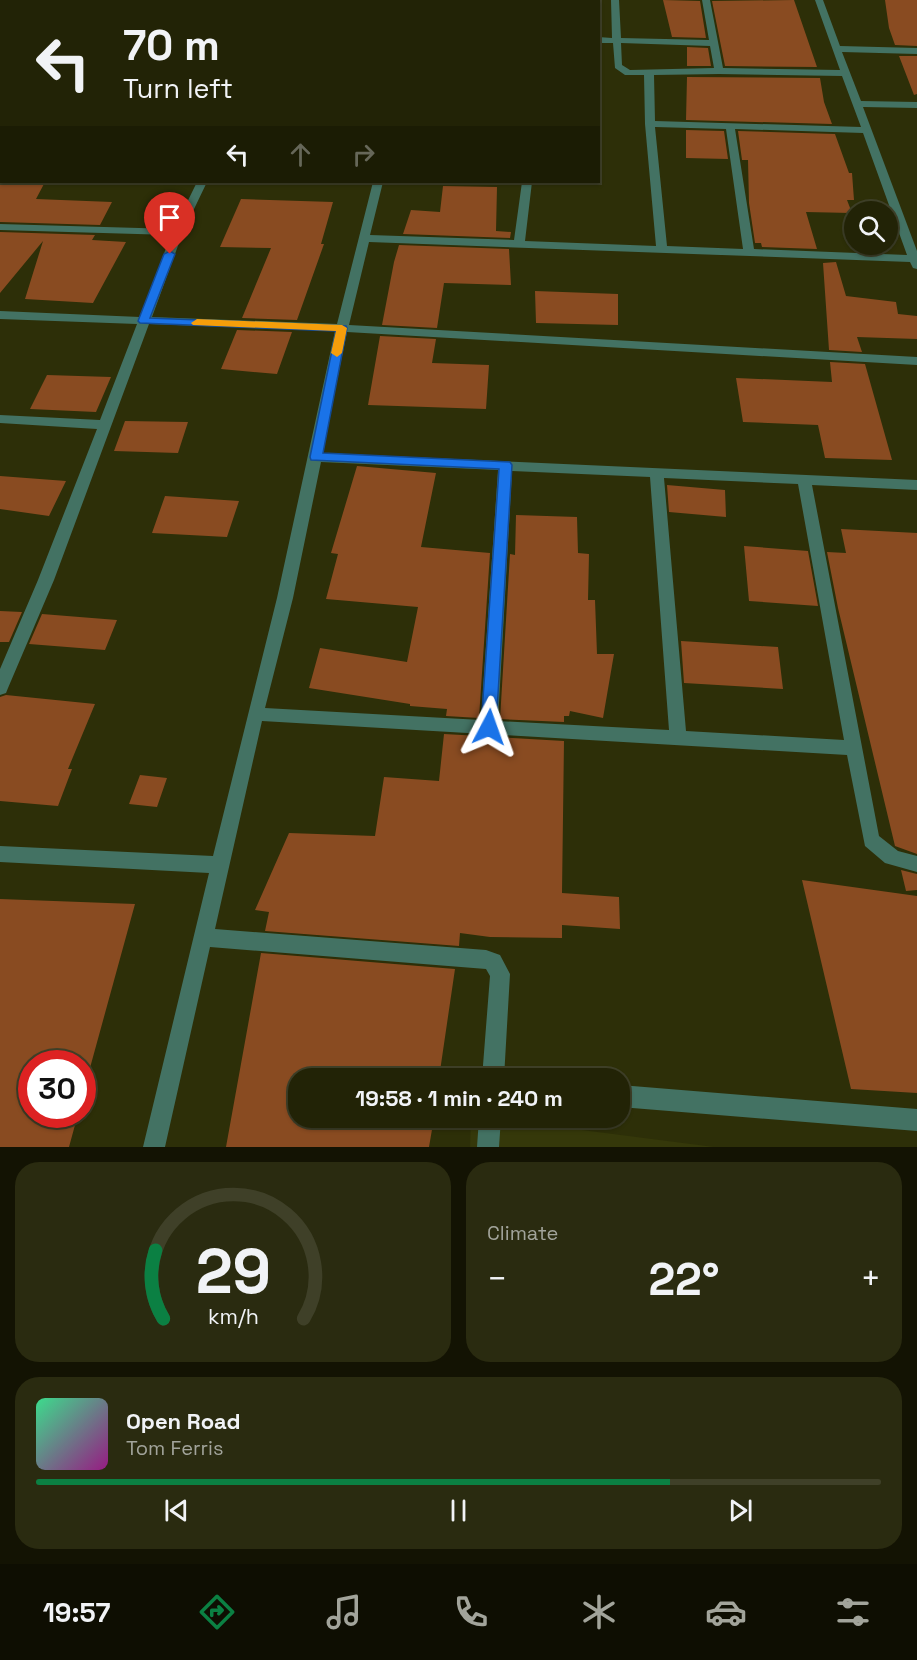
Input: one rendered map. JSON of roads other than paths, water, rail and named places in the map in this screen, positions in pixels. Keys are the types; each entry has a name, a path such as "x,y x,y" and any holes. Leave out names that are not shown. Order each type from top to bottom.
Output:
{"street":[{"path":"615,0 618,66 627,74 719,70 847,73"},
{"path":"706,0 712,43 719,70"},
{"path":"363,238 748,252 916,262 819,0"},
{"path":"600,40 712,43"},
{"path":"837,49 917,51"},
{"path":"649,74 650,124 662,249"},
{"path":"857,104 917,105"},
{"path":"650,124 866,130"},
{"path":"730,126 748,252"},
{"path":"0,688 8,649 46,580 178,232 202,183"},
{"path":"154,1147 255,714 285,598 342,328 378,183"},
{"path":"519,245 527,183"},
{"path":"0,227 178,232"},
{"path":"0,315 342,328 917,361"},
{"path":"0,419 106,424"},
{"path":"316,457 917,485"},
{"path":"489,727 505,465"},
{"path":"657,473 678,738"},
{"path":"804,479 872,840 884,854 898,862 917,864"},
{"path":"255,714 855,748"},
{"path":"0,854 220,865"},
{"path":"203,937 486,959 494,963 500,974 494,1068"},
{"path":"630,1097 917,1120"},
{"path":"488,1147 489,1128"}]}
